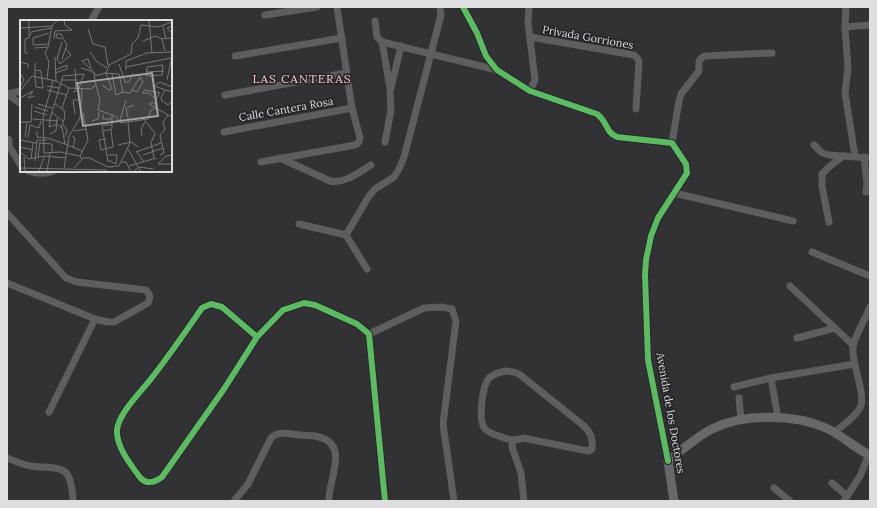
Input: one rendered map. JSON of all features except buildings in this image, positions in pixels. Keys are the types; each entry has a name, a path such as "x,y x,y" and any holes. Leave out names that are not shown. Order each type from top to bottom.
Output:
{"main road":[{"path":"668,461 706,432 741,420 761,418 778,418 810,422 835,432 856,448 870,455"},
{"name":"Avenida de los Doctores","path":"668,461 674,501"}],"street":[{"path":"91,20 98,7"},
{"path":"265,15 317,7"},
{"path":"261,162 355,145 359,142 360,138 352,108 346,73 337,7"},
{"path":"346,235 369,196 375,189 394,176 404,157 441,15 440,7"},
{"path":"463,7 478,33 486,56 497,70"},
{"path":"529,7 528,22 535,80 530,91"},
{"path":"846,7 845,27 848,68 845,93 855,156"},
{"path":"375,21 377,37 382,42 497,70 530,91 597,114 602,118 612,135 617,137 672,143 681,94 699,70 698,62 700,58 705,56 772,53"},
{"path":"845,27 870,25"},
{"name":"Privada Gorriones","path":"530,37 634,55 639,61 636,109"},
{"path":"235,56 342,38"},
{"path":"382,42 390,92 391,110 385,142"},
{"path":"390,92 401,46"},
{"path":"226,95 346,73"},
{"path":"7,94 20,91"},
{"path":"7,94 20,103"},
{"name":"Calle Cantera Rosa","path":"224,132 352,108"},
{"name":"Avenida de los Doctores","path":"668,461 648,360 645,275 646,260 651,236 658,218 687,173 686,164 672,143"},
{"path":"8,144 20,164"},
{"path":"814,145 822,153 829,155 867,157 866,192"},
{"path":"829,222 822,186 822,174 829,166 843,156"},
{"path":"280,158 330,181 336,182 342,181 371,165"},
{"path":"31,172 44,172"},
{"path":"674,193 793,221"},
{"path":"7,213 66,278 78,282 146,290 150,295 150,298 148,303 114,322 108,322 95,319 7,283"},
{"path":"300,224 346,235 366,269"},
{"path":"812,252 870,276"},
{"path":"790,286 853,345"},
{"path":"257,337 222,307 211,304 202,308 154,375 120,419 117,431 118,443 140,478 147,483 155,482 162,477 224,389 257,337 283,310 304,303 315,305 357,324 369,334 385,501"},
{"path":"369,334 424,308 441,307 452,309 456,322 443,424 454,501"},
{"path":"835,432 857,413 861,407 862,399 852,355 853,345 869,315 870,307"},
{"path":"49,412 95,319"},
{"path":"797,338 835,328"},
{"path":"734,387 771,378 855,364"},
{"path":"506,371 520,374 584,426 590,432 593,440 592,449 588,451 522,438 513,440 490,432 485,429 482,423 482,400 486,383 490,377 497,373 506,371"},
{"path":"771,378 778,418"},
{"path":"739,398 741,420"},
{"path":"234,501 248,484 271,438 275,434 283,433 319,437 331,442 336,452 336,461 329,493 329,501"},
{"path":"513,440 512,447 521,473 524,501"},
{"path":"832,483 846,498 860,476 870,455"},
{"path":"7,458 29,466 62,469 69,476 73,501"},
{"path":"774,488 790,501"}],"cycle path":[{"path":"463,7 477,33 486,56 497,70 530,91 597,114 601,117 608,130 617,137 672,143 686,164 687,173 658,218 651,236 646,260 645,275 648,360 668,461"},
{"path":"257,337 222,307 211,304 202,308 160,367 132,401 119,423 117,436 121,448 141,479 150,482 156,481 162,477 224,389 257,337 283,310 304,303 315,305 357,324 369,334 385,501"}],"district":[{"name":"LAS CANTERAS","path":"302,79"}]}
